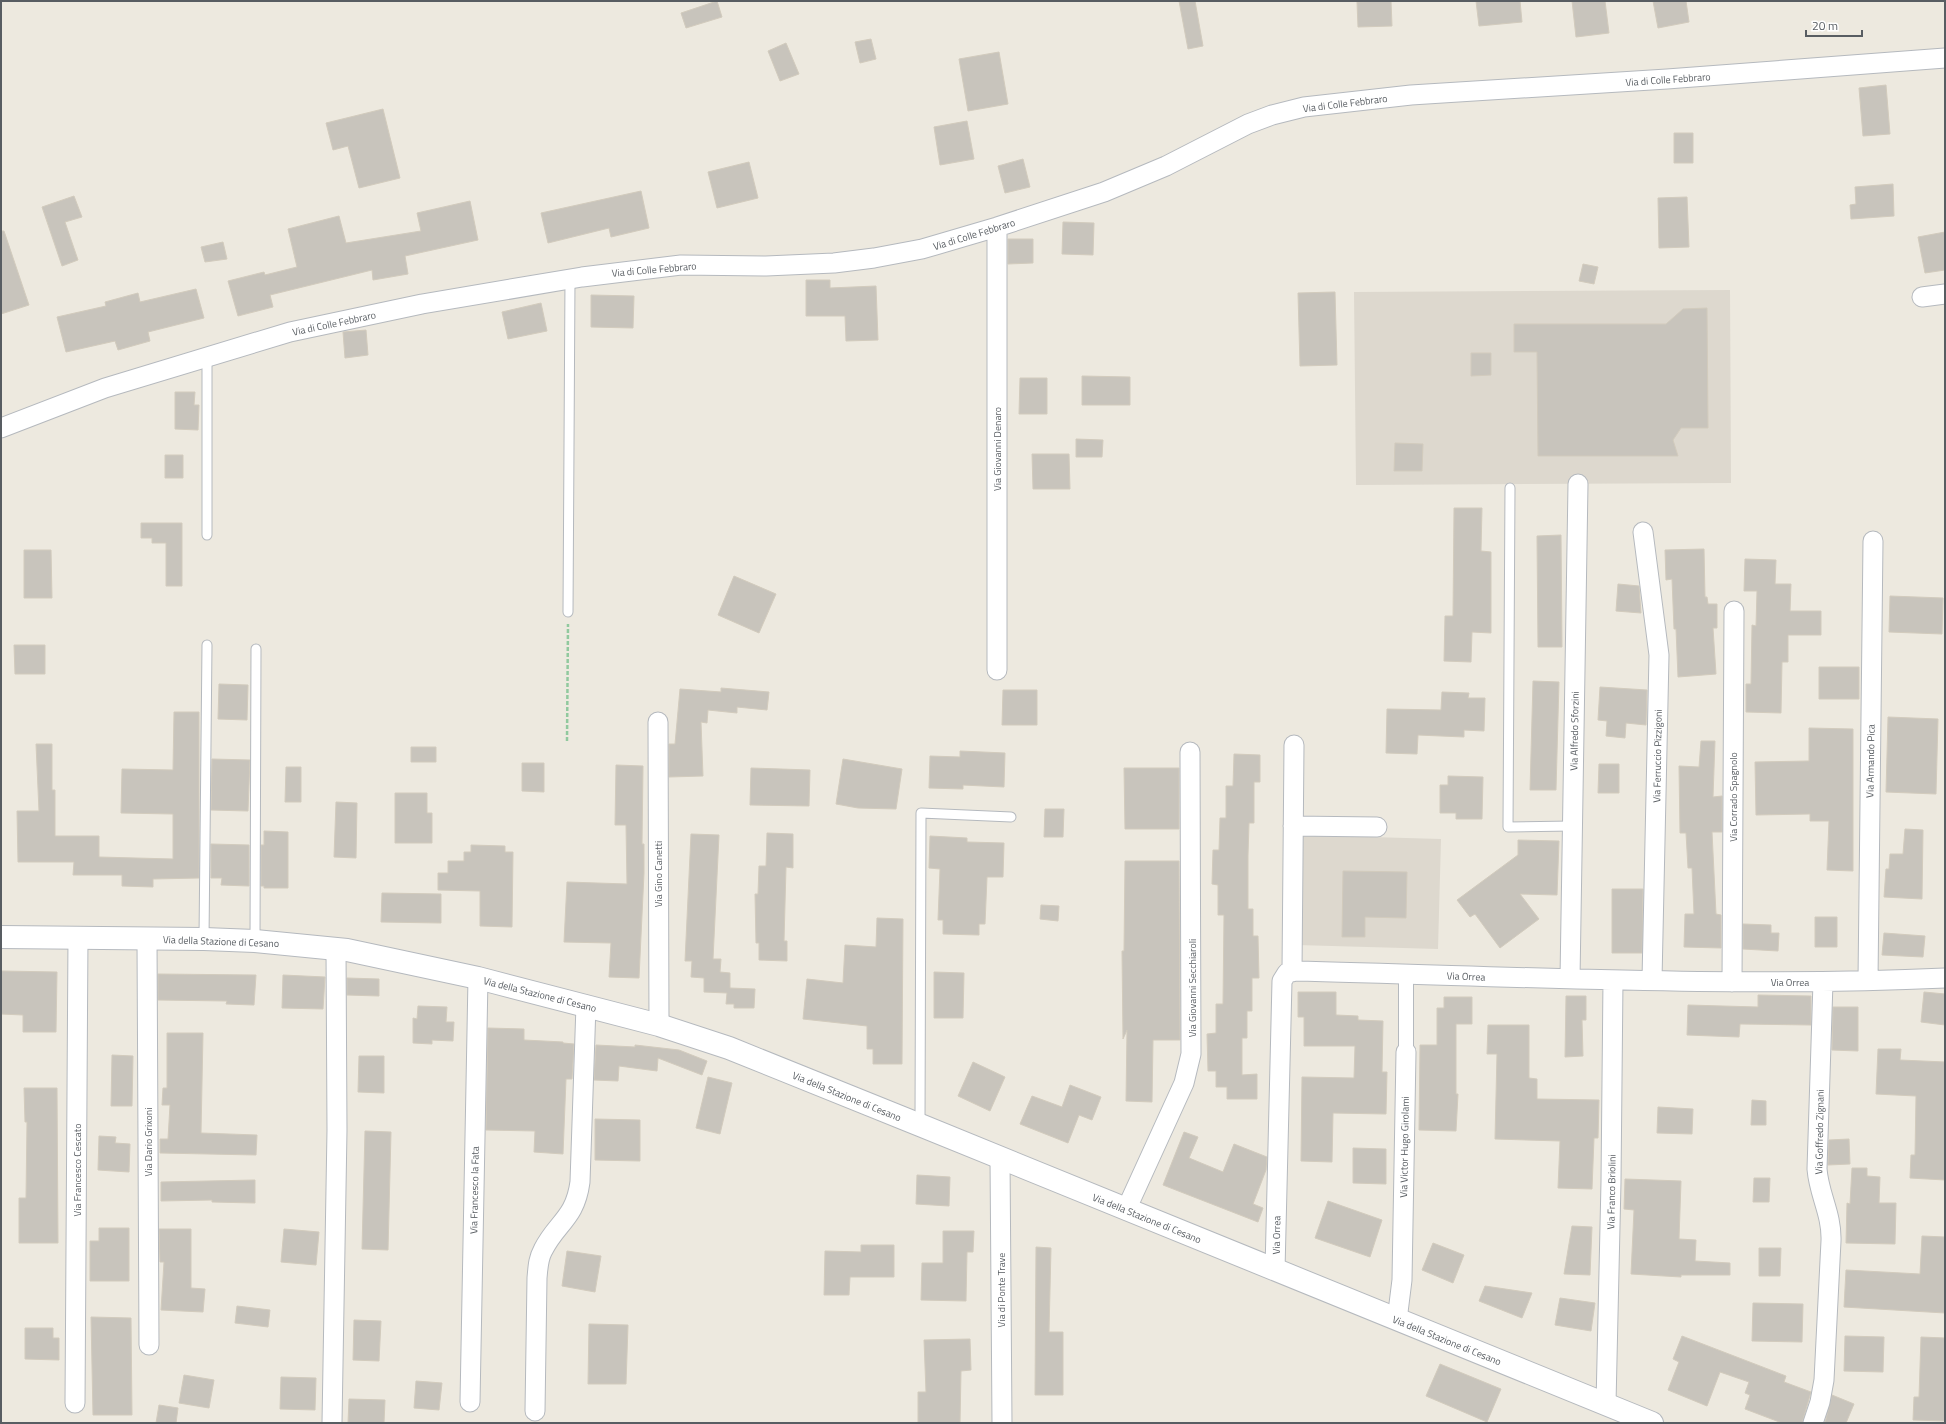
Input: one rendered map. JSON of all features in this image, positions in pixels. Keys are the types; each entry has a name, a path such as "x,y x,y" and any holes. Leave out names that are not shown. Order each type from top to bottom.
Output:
{"street":[{"name":"Via di Colle Febbraro","path":"1,428 105,388 207,357 297,331 422,304 570,279 681,265 766,266 834,263 874,258 922,249 997,227 1126,183 1166,166 1248,124 1272,115 1304,106 1411,96 1667,79 1945,58"},
{"name":"Via Giovanni Denaro","path":"997,227 997,670"},
{"path":"1922,297 1945,294"},
{"name":"Via Alfredo Sforzini","path":"1570,979 1578,484"},
{"name":"Via Ferruccio Pizzigoni","path":"1643,532 1659,649 1652,980"},
{"name":"Via Armando Pica","path":"1868,980 1873,541"},
{"name":"Via Corrado Spagnolo","path":"1732,982 1734,611"},
{"name":"Via Gino Canetti","path":"658,722 659,1025"},
{"path":"1292,972 1294,745"},
{"name":"Via Giovanni Secchiaroli","path":"1126,1210 1184,1083 1191,1054 1190,752"},
{"path":"1293,826 1377,827"},
{"name":"Via della Stazione di Cesano","path":"1,937 204,939 255,941 336,949 478,978 659,1025 729,1048 1652,1423"},
{"name":"Via Francesco Cescato","path":"75,1403 78,937"},
{"name":"Via Dario Grixoni","path":"147,939 149,1345"},
{"path":"332,1423 337,1130 336,949"},
{"name":"Via Orrea","path":"1275,1270 1282,981 1284,974 1292,972 1406,974 1732,982 1823,982 1945,978"},
{"path":"1945,972 1945,978"},
{"name":"Via Victor Hugo Girolami","path":"1397,1320 1402,1280 1406,974"},
{"name":"Via Francesco la Fata","path":"470,1402 478,978"},
{"name":"Via Franco Briolini","path":"1606,1404 1614,980"},
{"name":"Via Goffredo Zignani","path":"1813,1423 1820,1402 1824,1380 1832,1241 1830,1218 1821,1190 1817,1169 1823,982"},
{"path":"535,1411 537,1278 539,1257 548,1241 572,1210 580,1186 586,1005"},
{"name":"Via di Ponte Trave","path":"1000,1158 1002,1423"}],"lane":[{"path":"568,612 570,279"},
{"path":"207,357 207,534"},
{"path":"1510,488 1508,827 1572,826"},
{"path":"204,939 207,645"},
{"path":"255,941 256,649"},
{"path":"920,1125 921,813 1011,817"}],"path":[{"path":"567,741 568,612"}],"shaded area":[{"path":"1730,290 1731,483 1356,485 1354,292"},
{"path":"1300,835 1441,839 1438,949 1297,945"}],"building":[{"path":"717,1 722,17 686,28 681,13"},
{"path":"1179,1 1195,1 1203,46 1188,49"},
{"path":"1391,1 1392,26 1358,27 1357,2"},
{"path":"1476,1 1520,1 1522,22 1479,26"},
{"path":"1572,1 1605,1 1609,33 1576,37"},
{"path":"1653,1 1686,1 1689,22 1658,28"},
{"path":"871,39 876,59 860,63 855,42"},
{"path":"786,43 799,74 780,81 768,51"},
{"path":"999,52 1008,104 968,111 959,59"},
{"path":"1886,85 1890,134 1863,136 1859,88"},
{"path":"383,109 400,178 359,188 348,146 333,150 326,123"},
{"path":"967,121 974,159 940,165 934,127"},
{"path":"1674,133 1693,133 1693,163 1674,163"},
{"path":"1023,159 1030,187 1005,193 998,166"},
{"path":"749,162 758,198 717,208 708,172"},
{"path":"1893,184 1894,216 1851,219 1850,205 1856,204 1855,187"},
{"path":"641,191 649,228 611,237 609,228 548,243 541,213"},
{"path":"74,196 82,217 65,222 78,260 62,266 42,207"},
{"path":"1687,197 1689,247 1659,248 1658,198"},
{"path":"470,201 478,240 405,256 408,274 373,280 372,270 270,295 273,307 238,316 228,281 264,272 265,275 297,267 288,229 339,216 346,243 421,231 417,213"},
{"path":"1063,222 1094,223 1093,255 1062,254"},
{"path":"1,231 4,231 29,305 1,314"},
{"path":"1945,232 1945,270 1925,273 1918,237"},
{"path":"1008,239 1033,239 1033,263 1008,264"},
{"path":"223,242 227,259 205,262 201,247"},
{"path":"1583,264 1598,267 1594,284 1579,281"},
{"path":"806,280 830,280 830,288 876,286 878,340 846,341 845,316 806,316"},
{"path":"196,289 204,318 148,332 150,341 118,350 115,341 66,352 57,317 106,306 105,302 138,293 140,302"},
{"path":"1335,292 1337,365 1300,366 1298,293"},
{"path":"591,295 634,296 633,328 591,327"},
{"path":"541,303 547,331 508,339 502,312"},
{"path":"1707,308 1708,428 1681,428 1673,440 1678,456 1538,456 1537,352 1514,352 1514,324 1666,324 1683,309"},
{"path":"366,330 368,355 345,358 343,332"},
{"path":"1471,353 1491,353 1491,375 1471,376"},
{"path":"1082,376 1130,377 1130,405 1082,405"},
{"path":"1020,378 1047,378 1047,414 1019,414"},
{"path":"175,392 195,392 194,405 199,405 198,430 175,429"},
{"path":"1076,439 1103,440 1102,457 1076,457"},
{"path":"1395,443 1423,444 1422,471 1394,471"},
{"path":"1032,454 1069,454 1070,489 1033,489"},
{"path":"165,455 183,455 183,478 165,478"},
{"path":"1454,508 1482,508 1481,551 1491,552 1491,633 1472,632 1471,662 1444,661 1445,616 1453,616"},
{"path":"141,523 182,523 182,586 166,586 166,543 152,543 152,538 141,538"},
{"path":"1561,535 1562,647 1538,647 1537,536"},
{"path":"1704,549 1705,597 1707,597 1708,604 1717,604 1717,628 1713,628 1716,674 1678,677 1672,579 1666,580 1665,550"},
{"path":"24,550 51,550 52,598 24,598"},
{"path":"1745,559 1776,560 1775,584 1791,584 1790,611 1821,611 1821,635 1788,635 1788,662 1782,662 1781,713 1746,712 1746,684 1751,684 1752,625 1756,626 1757,591 1744,591"},
{"path":"734,576 776,594 759,633 718,615"},
{"path":"1618,584 1639,586 1641,613 1616,611"},
{"path":"1890,596 1943,598 1942,634 1889,632"},
{"path":"14,645 45,645 45,674 15,674"},
{"path":"1819,667 1859,667 1859,699 1819,699"},
{"path":"1533,681 1559,682 1556,790 1530,790"},
{"path":"219,684 248,685 247,720 218,719"},
{"path":"1600,687 1647,690 1646,725 1626,723 1625,738 1606,736 1607,721 1598,720"},
{"path":"721,688 769,692 767,710 737,707 737,713 708,710 707,723 701,722 703,776 669,777 669,744 675,744 680,689 721,692"},
{"path":"1003,690 1037,690 1037,725 1002,725"},
{"path":"1442,692 1469,693 1468,698 1485,698 1484,731 1464,730 1464,737 1418,735 1417,754 1386,753 1387,709 1441,710"},
{"path":"174,712 199,712 199,878 153,879 153,887 122,886 122,875 73,875 74,862 18,862 17,811 39,811 36,744 52,744 52,790 55,790 55,836 99,836 99,857 173,859 173,814 121,813 122,769 173,770"},
{"path":"1888,717 1938,719 1936,794 1886,792"},
{"path":"1809,728 1853,729 1853,871 1827,870 1829,821 1810,821 1810,814 1756,815 1755,762 1809,761"},
{"path":"1701,741 1715,741 1713,797 1722,796 1722,832 1712,832 1716,914 1721,915 1721,948 1684,947 1685,914 1694,914 1692,868 1688,868 1686,833 1680,833 1679,766 1699,767"},
{"path":"411,747 436,747 436,762 411,762"},
{"path":"960,751 1005,753 1004,787 963,785 963,789 929,788 930,756 960,757"},
{"path":"1234,754 1260,755 1260,782 1254,782 1254,823 1249,823 1248,855 1248,909 1253,909 1253,936 1258,936 1259,978 1252,978 1252,1011 1247,1011 1247,1038 1242,1038 1242,1075 1257,1074 1257,1099 1227,1099 1227,1087 1216,1087 1216,1071 1208,1071 1207,1034 1216,1033 1216,1004 1223,1004 1224,915 1218,915 1218,885 1212,884 1213,850 1219,850 1220,818 1226,818 1226,786 1233,786"},
{"path":"212,759 250,760 248,811 211,810"},
{"path":"843,759 902,769 896,809 858,808 836,804"},
{"path":"522,763 544,763 544,792 522,791"},
{"path":"1599,764 1619,764 1619,793 1598,793"},
{"path":"616,765 643,766 642,844 644,844 644,873 639,978 609,977 611,943 564,942 567,882 627,884 626,825 615,825"},
{"path":"286,767 301,767 301,802 285,802"},
{"path":"751,768 810,770 809,806 750,805"},
{"path":"1124,768 1179,768 1179,829 1125,829"},
{"path":"1448,776 1483,777 1482,819 1456,819 1456,813 1440,813 1440,785 1448,785"},
{"path":"395,793 427,793 427,813 432,813 432,843 395,843"},
{"path":"336,802 357,803 356,858 334,857"},
{"path":"1045,809 1064,809 1063,837 1044,837"},
{"path":"1905,829 1923,830 1922,899 1884,897 1886,869 1889,869 1890,854 1903,854"},
{"path":"264,831 288,832 288,888 264,888 264,886 261,886 261,845 264,845"},
{"path":"767,833 793,834 793,868 786,867 784,941 787,941 787,961 759,960 759,943 756,943 755,894 758,894 759,866 766,866"},
{"path":"691,834 719,835 713,959 721,959 720,972 730,973 730,988 755,989 754,1008 734,1008 734,1004 726,1004 727,993 704,992 704,978 691,977 692,961 685,961"},
{"path":"930,836 967,838 967,842 1004,843 1003,877 987,877 985,924 979,924 979,935 943,934 943,920 938,920 940,869 929,868"},
{"path":"1518,840 1559,841 1557,895 1520,894 1539,919 1500,948 1475,914 1470,917 1457,900 1518,855"},
{"path":"211,844 249,845 249,886 221,885 222,878 211,878"},
{"path":"471,845 505,846 505,852 513,852 512,927 480,926 480,891 438,890 438,873 448,873 448,861 464,861 464,852 471,852"},
{"path":"1125,861 1179,861 1180,1040 1153,1040 1152,1102 1126,1101 1127,1030 1123,1039 1122,951 1124,951"},
{"path":"1343,871 1407,872 1406,918 1365,917 1365,937 1342,937"},
{"path":"1612,889 1643,889 1642,953 1612,953"},
{"path":"382,893 441,894 441,923 381,922"},
{"path":"1041,905 1059,906 1058,921 1040,919"},
{"path":"1815,917 1837,917 1837,947 1815,947"},
{"path":"877,918 903,919 902,1064 873,1064 873,1049 867,1049 867,1026 803,1019 807,979 843,983 845,945 876,947"},
{"path":"1743,924 1771,925 1771,933 1779,933 1778,951 1743,949"},
{"path":"1884,933 1925,936 1923,957 1882,955"},
{"path":"1,971 57,972 56,1032 23,1032 23,1015 1,1014"},
{"path":"934,972 964,973 963,1018 934,1018"},
{"path":"158,974 256,975 254,1005 226,1004 227,1001 158,1000"},
{"path":"283,975 325,977 323,1009 282,1008"},
{"path":"347,978 379,979 379,996 347,995"},
{"path":"1298,992 1336,992 1336,1015 1358,1016 1358,1020 1383,1021 1382,1072 1387,1072 1386,1114 1333,1113 1332,1162 1301,1161 1302,1077 1354,1078 1355,1046 1304,1046 1304,1017 1298,1017"},
{"path":"1924,992 1945,994 1945,1025 1921,1022"},
{"path":"1758,995 1811,996 1811,1025 1740,1024 1739,1037 1687,1035 1688,1005 1758,1007"},
{"path":"1566,996 1586,996 1586,1020 1582,1020 1583,1056 1565,1057"},
{"path":"1444,997 1472,997 1472,1024 1456,1024 1456,1094 1458,1094 1456,1131 1419,1130 1420,1045 1437,1045 1437,1008 1444,1008"},
{"path":"418,1006 447,1007 446,1022 454,1022 453,1041 432,1040 432,1044 413,1043 413,1018 417,1019"},
{"path":"1833,1007 1858,1007 1858,1051 1832,1050"},
{"path":"1488,1025 1529,1025 1529,1078 1537,1079 1537,1099 1599,1100 1598,1138 1594,1138 1592,1189 1558,1188 1560,1141 1495,1139 1497,1054 1487,1054"},
{"path":"488,1028 524,1029 524,1040 574,1044 572,1079 566,1079 563,1154 534,1152 535,1131 486,1130"},
{"path":"167,1033 203,1033 201,1133 257,1135 256,1155 160,1153 160,1139 168,1139 170,1105 162,1105 163,1088 167,1088"},
{"path":"596,1045 635,1047 635,1045 679,1050 707,1061 702,1075 658,1058 657,1071 619,1066 618,1081 594,1080"},
{"path":"1878,1049 1901,1049 1900,1060 1945,1062 1945,1180 1910,1178 1911,1155 1915,1155 1916,1096 1876,1094"},
{"path":"112,1055 133,1056 132,1106 111,1106"},
{"path":"359,1056 384,1056 384,1093 358,1092"},
{"path":"973,1062 1005,1077 990,1111 958,1096"},
{"path":"708,1077 732,1083 720,1134 696,1128"},
{"path":"1070,1085 1101,1097 1092,1120 1079,1115 1068,1143 1020,1124 1032,1096 1062,1107"},
{"path":"24,1088 57,1088 58,1243 19,1243 19,1198 26,1198 27,1122 25,1122"},
{"path":"1752,1100 1766,1101 1766,1125 1751,1125"},
{"path":"1658,1107 1693,1109 1692,1134 1657,1133"},
{"path":"595,1119 640,1120 640,1161 595,1160"},
{"path":"365,1131 391,1132 388,1250 362,1249"},
{"path":"1184,1132 1198,1137 1189,1158 1223,1172 1234,1144 1267,1157 1266,1170 1253,1204 1263,1208 1258,1222 1163,1185"},
{"path":"99,1136 116,1137 115,1143 130,1144 129,1172 98,1170"},
{"path":"1849,1139 1850,1164 1828,1165 1829,1140"},
{"path":"1353,1148 1386,1149 1386,1184 1353,1183"},
{"path":"1852,1168 1867,1168 1867,1176 1880,1177 1879,1203 1896,1203 1895,1244 1846,1243 1847,1203 1850,1204"},
{"path":"917,1175 950,1177 949,1206 916,1204"},
{"path":"1754,1178 1770,1178 1769,1202 1753,1202"},
{"path":"1625,1179 1681,1181 1679,1239 1696,1240 1695,1261 1730,1263 1730,1275 1681,1275 1681,1277 1631,1274 1634,1210 1624,1209"},
{"path":"255,1180 255,1203 212,1202 212,1200 161,1201 161,1182"},
{"path":"1328,1201 1382,1220 1370,1257 1315,1238"},
{"path":"1572,1226 1592,1227 1590,1275 1564,1274"},
{"path":"99,1228 129,1228 129,1281 90,1281 90,1241 99,1241"},
{"path":"159,1229 191,1229 191,1288 205,1289 203,1312 161,1310 164,1262 160,1262"},
{"path":"284,1229 319,1232 316,1265 281,1262"},
{"path":"943,1231 974,1231 973,1252 967,1252 966,1301 921,1300 922,1263 943,1263"},
{"path":"1922,1236 1945,1237 1945,1313 1844,1307 1846,1270 1920,1274"},
{"path":"1433,1243 1464,1255 1453,1283 1422,1270"},
{"path":"861,1245 894,1245 894,1277 850,1277 849,1295 824,1295 825,1251 861,1252"},
{"path":"1036,1247 1051,1248 1049,1332 1063,1332 1063,1395 1035,1395"},
{"path":"1759,1248 1781,1248 1780,1276 1759,1276"},
{"path":"567,1251 601,1256 595,1292 562,1286"},
{"path":"1485,1286 1532,1293 1522,1318 1479,1301"},
{"path":"1560,1298 1595,1303 1591,1331 1555,1325"},
{"path":"1753,1303 1803,1304 1802,1342 1752,1341"},
{"path":"237,1306 270,1310 268,1327 235,1323"},
{"path":"91,1317 131,1318 132,1415 93,1415"},
{"path":"354,1320 381,1321 379,1361 353,1360"},
{"path":"589,1324 628,1325 626,1384 588,1384"},
{"path":"25,1328 53,1328 53,1338 59,1338 59,1360 25,1359"},
{"path":"1682,1336 1786,1376 1784,1382 1811,1392 1802,1423 1782,1423 1745,1409 1750,1395 1745,1393 1749,1382 1720,1372 1707,1406 1668,1390 1679,1362 1673,1359"},
{"path":"1845,1336 1884,1337 1883,1372 1844,1371"},
{"path":"1921,1337 1945,1338 1945,1421 1913,1420 1914,1397 1919,1397"},
{"path":"970,1339 971,1370 961,1371 960,1423 918,1423 918,1392 926,1392 924,1340"},
{"path":"1440,1364 1501,1389 1487,1422 1426,1396"},
{"path":"184,1375 214,1380 209,1408 179,1403"},
{"path":"281,1377 316,1378 315,1410 280,1409"},
{"path":"416,1381 442,1383 439,1410 414,1408"},
{"path":"1832,1395 1854,1404 1846,1423 1825,1423"},
{"path":"349,1399 385,1400 384,1423 348,1423"},
{"path":"159,1405 178,1408 176,1423 156,1423"}]}
